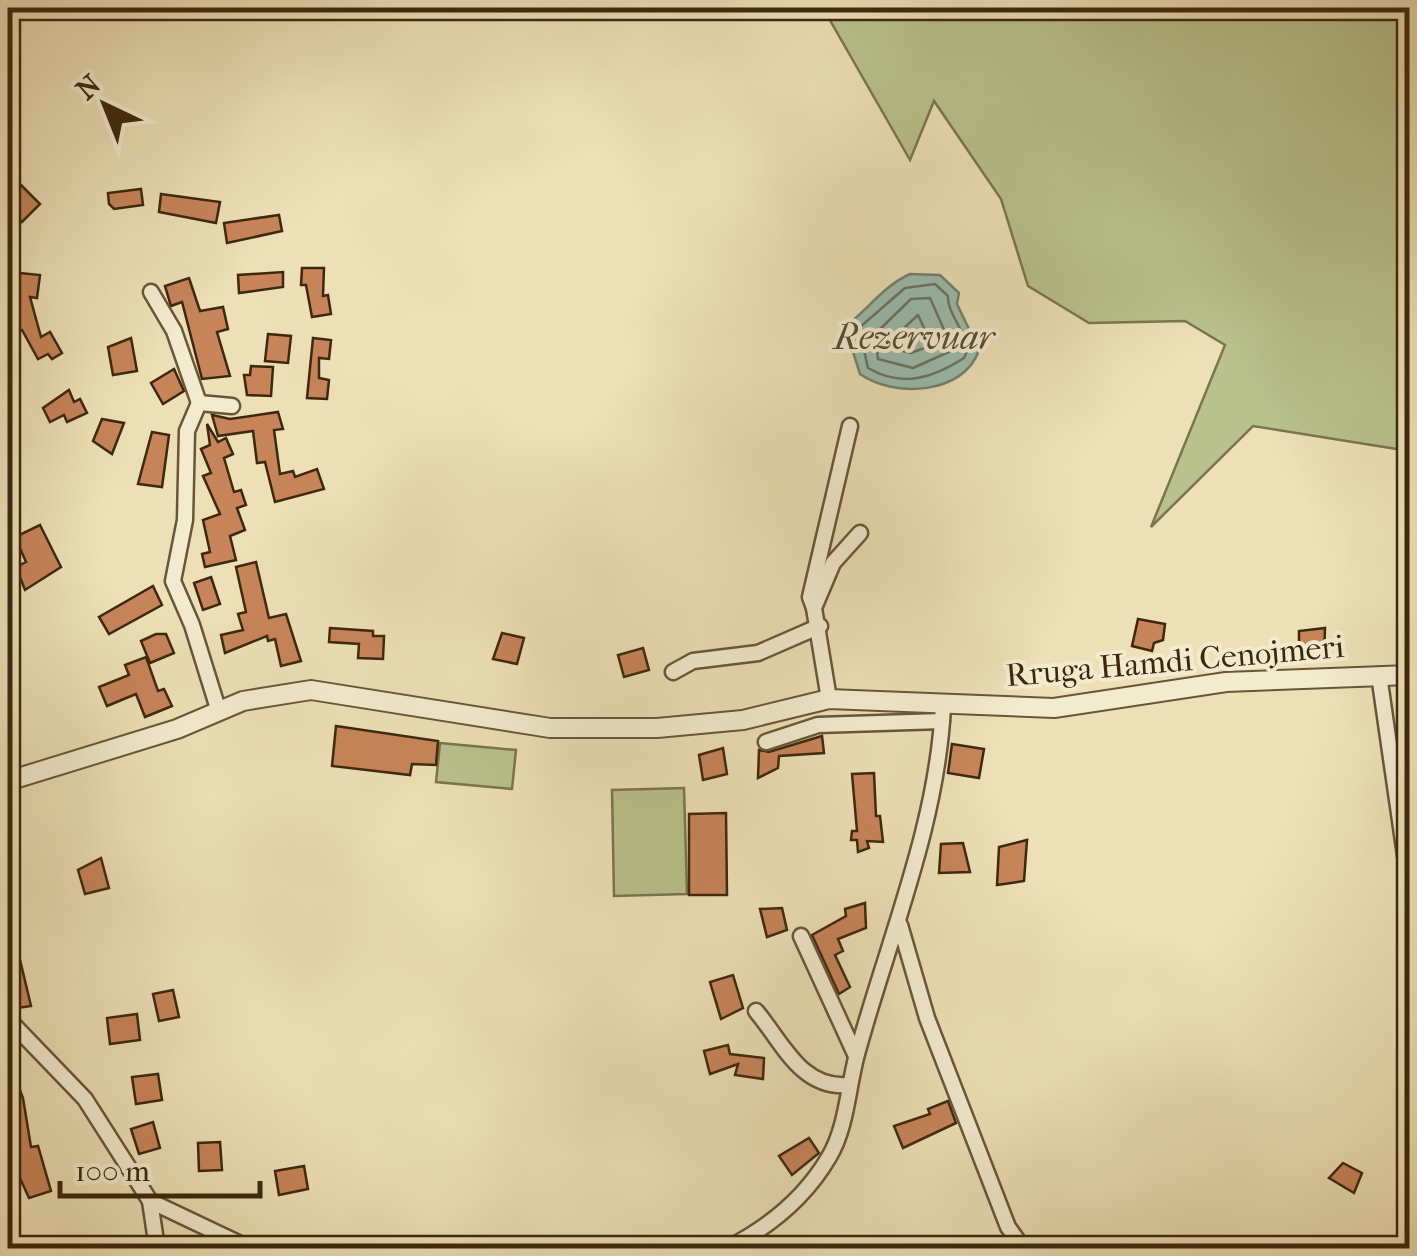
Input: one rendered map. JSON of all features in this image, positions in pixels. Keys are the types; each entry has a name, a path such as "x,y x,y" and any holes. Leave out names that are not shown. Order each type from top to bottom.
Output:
{"street":[{"path":"8,14 15,8"},
{"path":"151,292 174,332 199,403 187,431 185,520 172,581 192,626 218,712"},
{"path":"199,403 232,406"},
{"path":"828,699 820,626 810,597 850,426"},
{"path":"814,608 834,563 860,533"},
{"path":"673,672 693,660 758,653 820,626"},
{"path":"1379,675 1410,890"},
{"name":"Rruga Hamdi Cenojmeri","path":"8,780 218,712 242,700 311,690 550,728 657,728 743,720 828,699 942,713 1054,708 1226,682 1410,675"},
{"path":"728,1248 780,1216 822,1168 837,1142 856,1056 900,924 942,713 818,725 766,742"},
{"path":"900,924 927,1018 1008,1227 1023,1248"},
{"path":"800,936 856,1056"},
{"path":"756,1011 808,1078 833,1086 848,1085"},
{"path":"8,1019 86,1099 150,1201 157,1248"},
{"path":"150,1201 248,1248"}],"green space":[{"path":"823,8 1409,8 1409,451 1253,426 1151,527 1225,345 1185,321 1089,323 1028,286 1001,199 934,101 910,160"},
{"path":"440,743 516,750 512,789 436,782"},
{"path":"684,788 687,894 614,896 612,790"}],"water":[{"name":"Rezervuar","path":"910,274 940,275 959,293 957,304 979,350 959,376 927,388 891,387 860,374 847,333 852,321"}],"building":[{"path":"21,185 40,204 22,222 18,218 8,232 8,199"},
{"path":"141,189 143,205 114,209 109,204 108,193"},
{"path":"161,194 220,202 216,223 159,212"},
{"path":"279,215 282,231 227,243 224,223"},
{"path":"302,268 324,268 323,296 328,295 331,314 312,317 306,285 301,285"},
{"path":"283,272 283,287 239,293 238,275"},
{"path":"20,273 40,275 37,298 30,297 41,337 50,332 62,353 52,359 48,354 38,359 22,330 16,332 11,313"},
{"path":"189,278 200,311 223,307 228,329 217,332 230,376 202,379 182,302 171,306 165,286"},
{"path":"268,334 291,336 288,363 265,361"},
{"path":"131,338 137,371 113,375 108,347"},
{"path":"313,338 331,340 329,359 319,358 319,378 329,380 327,399 307,398"},
{"path":"251,366 273,367 271,396 247,395 244,375 250,375"},
{"path":"174,369 184,391 163,404 151,383"},
{"path":"69,390 74,402 80,399 87,413 67,422 64,415 50,422 43,408"},
{"path":"278,412 283,429 274,430 280,474 293,471 295,477 317,469 324,489 275,502 265,462 257,463 253,431 218,436 212,415 230,419"},
{"path":"102,419 124,423 112,454 93,441"},
{"path":"207,424 218,442 226,438 233,454 224,458 234,492 241,490 246,505 237,508 245,530 230,536 236,560 205,567 202,554 210,552 203,520 220,514 203,476 211,473 201,449 210,445"},
{"path":"152,432 169,435 162,487 138,484"},
{"path":"40,525 61,567 25,590 16,567 26,562 15,537"},
{"path":"256,562 269,618 286,614 301,661 281,666 275,639 268,641 267,636 225,653 221,635 243,630 238,614 246,612 236,567"},
{"path":"211,577 220,604 203,610 194,583"},
{"path":"153,586 162,605 109,634 99,617"},
{"path":"1138,619 1165,624 1163,640 1154,643 1152,651 1132,646"},
{"path":"330,628 373,631 373,636 384,636 383,659 358,658 359,644 329,642"},
{"path":"1325,628 1324,658 1299,656 1299,631"},
{"path":"502,633 524,638 517,664 493,659"},
{"path":"166,634 174,653 150,663 141,641"},
{"path":"643,648 649,670 624,677 618,655"},
{"path":"146,657 158,691 164,689 172,706 145,717 136,694 107,706 99,687 129,675 125,665"},
{"path":"336,726 438,741 436,765 412,764 410,775 332,766"},
{"path":"822,736 824,753 779,756 778,768 758,778 759,750 769,752"},
{"path":"952,744 984,749 979,778 948,773"},
{"path":"723,748 727,774 703,780 699,755"},
{"path":"874,773 876,816 880,816 883,842 867,841 869,848 858,852 857,840 851,840 852,831 857,831 852,774"},
{"path":"726,813 727,895 689,895 689,814"},
{"path":"1027,840 1024,881 997,885 999,847"},
{"path":"963,843 970,872 939,873 941,844"},
{"path":"101,858 109,888 85,894 78,870"},
{"path":"865,903 866,928 838,939 843,951 835,955 850,987 839,994 812,935 846,916 845,909"},
{"path":"782,908 787,930 767,937 760,909"},
{"path":"8,922 31,1006 17,1008 8,968"},
{"path":"733,975 743,1008 721,1019 710,982"},
{"path":"173,990 179,1017 159,1021 153,994"},
{"path":"137,1014 140,1040 110,1044 107,1018"},
{"path":"728,1045 730,1054 764,1058 763,1079 735,1075 738,1064 710,1074 704,1051"},
{"path":"8,1059 23,1098 31,1147 38,1146 51,1191 29,1198 8,1152"},
{"path":"158,1074 162,1100 136,1104 132,1077"},
{"path":"948,1101 956,1123 903,1148 894,1126 930,1114 928,1109"},
{"path":"153,1122 160,1148 139,1154 131,1129"},
{"path":"809,1138 819,1153 792,1175 779,1156"},
{"path":"220,1142 222,1170 199,1171 198,1143"},
{"path":"1343,1163 1362,1173 1354,1193 1329,1178"},
{"path":"304,1166 308,1189 279,1195 275,1171"}]}
